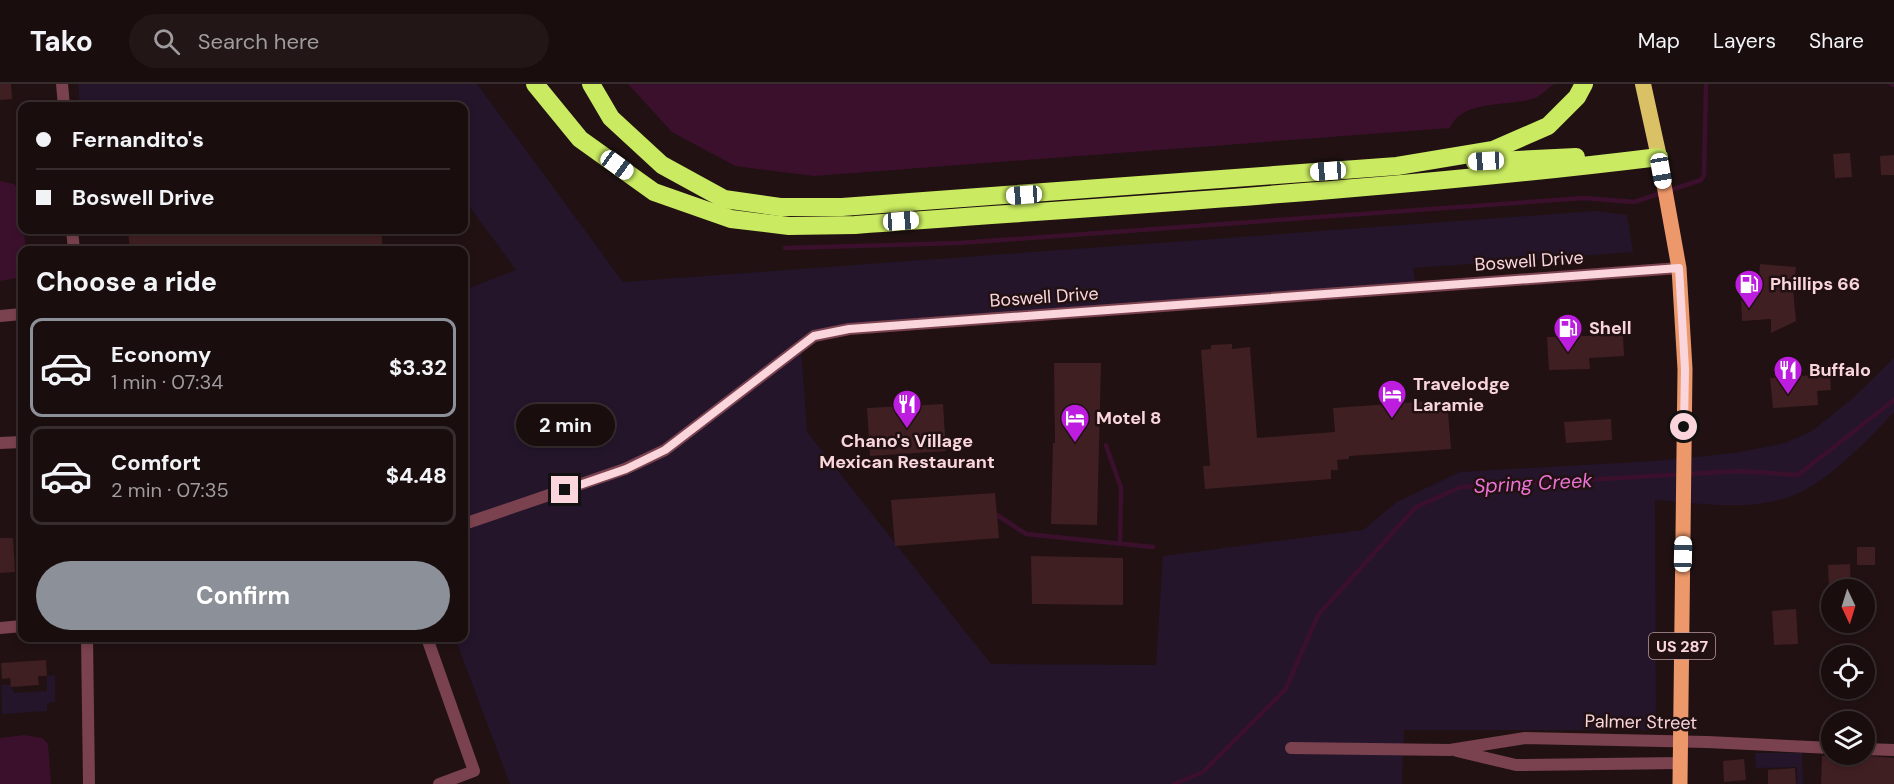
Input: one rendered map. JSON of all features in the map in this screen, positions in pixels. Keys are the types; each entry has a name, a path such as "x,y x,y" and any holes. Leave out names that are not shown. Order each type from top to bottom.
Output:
{"highway":[{"path":"535,84 580,139 654,192 731,219 789,226 855,225 1410,183 1544,172 1659,157"},
{"path":"591,84 611,118 662,165 724,199 780,207 842,207 1001,197 1397,166 1620,155 1659,157"},
{"path":"1397,166 1493,150 1537,131 1548,126 1577,97 1584,84"},
{"name":"US 287","path":"1643,84 1659,157"}],"main road":[{"name":"US 287","path":"1659,157 1679,268 1685,369 1680,784"}],"street":[{"path":"62,84 64,102"},
{"name":"Boswell Drive","path":"468,523 626,469 665,450 814,336 849,329 1679,268"},
{"path":"0,316 18,314"},
{"path":"0,443 18,442"},
{"path":"0,628 18,626"},
{"path":"87,642 89,784"},
{"path":"428,642 474,771 439,784"},
{"name":"Palmer Street","path":"1291,748 1450,750 1525,738 1681,741 1821,747"},
{"path":"1875,749 1894,750"},
{"name":"Palmer Street","path":"1450,750 1516,765 1680,763"}],"shaded area":[{"path":"78,84 477,84 623,282 1596,211 1627,215 1633,252 1413,268 1416,287 849,329 801,346 807,432 991,664 1156,665 1163,556 1363,530 1397,502 1460,472 1655,461 1735,453 1785,443 1812,431 1852,399 1894,358 1894,412 1833,471 1806,490 1792,496 1759,504 1741,505 1655,500 1656,730 1404,730 1402,784 510,784 457,642 468,642 468,288 516,270 468,204 468,102 80,102"},
{"path":"628,84 1554,84 1535,98 1488,105 1465,112 1456,118 1450,128 814,176 735,166 672,132"},
{"path":"0,181 14,184 18,190 18,234 24,234 26,246 18,246 18,278 0,281"},
{"path":"55,675 55,702 47,703 47,711 2,714 1,685 11,685 14,693 47,691 47,676"},
{"path":"24,735 42,738 48,744 51,784 0,784 0,738"},
{"path":"1755,753 1802,753 1803,784 1797,784 1797,767 1756,768"}],"building":[{"path":"0,84 11,84 12,99 0,100"},
{"path":"1850,153 1852,177 1835,178 1833,154"},
{"path":"1894,155 1894,175 1881,175 1880,156"},
{"path":"128,234 381,234 383,246 130,246"},
{"path":"1760,264 1796,267 1793,290 1796,321 1771,333 1771,319 1742,321 1741,299 1758,298"},
{"path":"1623,335 1624,356 1589,358 1590,369 1549,370 1547,337"},
{"name":"Travelodge Laramie","path":"1232,344 1232,349 1250,347 1257,438 1335,432 1333,408 1447,400 1451,449 1349,456 1349,459 1337,460 1338,470 1331,470 1331,479 1205,489 1203,466 1210,466 1201,350 1211,349 1211,345"},
{"name":"Motel 8","path":"1054,363 1101,363 1097,525 1051,524 1053,443 1055,443"},
{"path":"1830,374 1831,390 1817,391 1818,405 1773,408 1770,378"},
{"name":"Chano's Village Mexican Restaurant","path":"943,404 946,451 870,456 867,408"},
{"path":"1611,419 1612,440 1566,443 1564,422"},
{"path":"995,493 999,538 895,546 891,500"},
{"path":"0,538 13,538 15,572 0,573"},
{"path":"1857,547 1875,547 1875,565 1857,565"},
{"path":"1031,556 1123,558 1123,605 1032,604"},
{"path":"1850,564 1851,579 1829,579 1828,565"},
{"path":"1796,609 1798,644 1774,645 1772,611"},
{"path":"46,660 47,676 38,676 39,685 11,687 10,678 2,679 1,663"},
{"path":"1875,756 1894,758 1894,784 1821,784 1822,765 1875,765"},
{"path":"1744,759 1746,780 1724,782 1723,761"},
{"path":"1795,768 1796,784 1768,784 1768,770"}],"waterway":[{"path":"785,248 959,243 1584,198 1634,202 1701,180 1704,175 1706,84"},
{"name":"Spring Creek","path":"1174,784 1203,772 1285,690 1318,615 1416,507 1461,487 1740,471 1798,475 1894,400"},
{"path":"1106,445 1121,488 1120,544"},
{"path":"997,515 1026,534 1153,547"}],"place":[{"name":"Phillips 66","path":"1749,310"},
{"name":"Shell","path":"1568,354"},
{"name":"Buffalo","path":"1788,396"},
{"name":"Travelodge Laramie","path":"1392,420"},
{"name":"Chano's Village Mexican Restaurant","path":"907,430"},
{"name":"Motel 8","path":"1075,444"}],"route":[{"path":"565,490 626,469 665,450 814,336 849,329 1679,268 1685,369 1684,427"}]}
